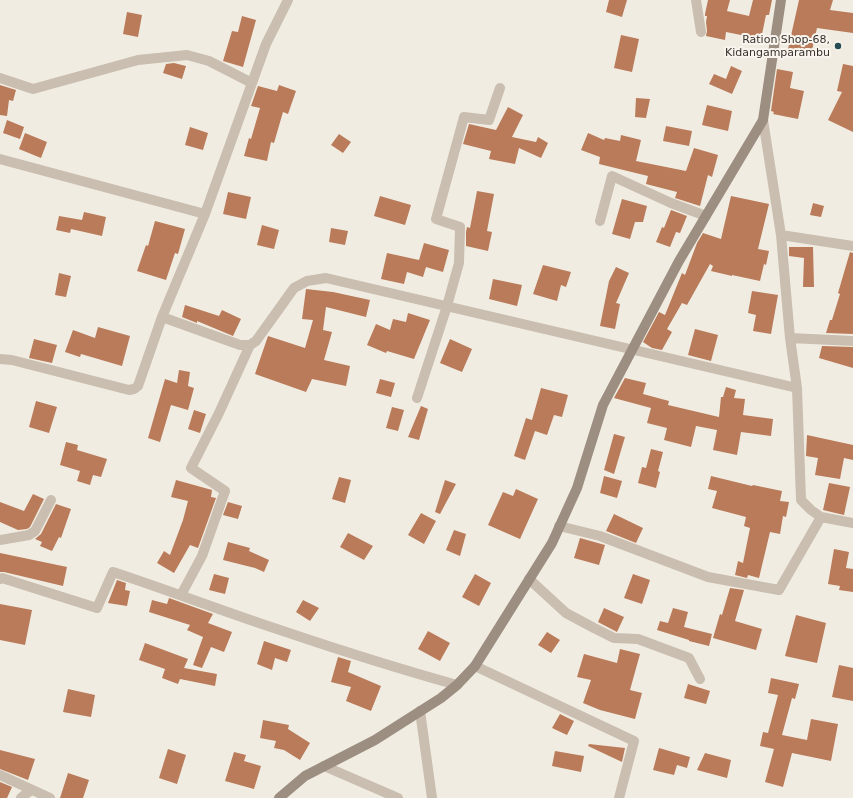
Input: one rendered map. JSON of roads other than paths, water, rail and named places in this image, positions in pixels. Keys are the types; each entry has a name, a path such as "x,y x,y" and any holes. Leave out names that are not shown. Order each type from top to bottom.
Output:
{"main road":[{"path":"279,798 305,776 375,740 420,711 457,686 475,666 552,543 576,488 603,405 680,261 763,120 781,0"}],"street":[{"path":"0,359 12,360 129,390 138,386 162,317 205,214 266,44 288,0"},
{"path":"696,0 701,32"},
{"path":"0,78 33,88 138,60 187,55 209,61 252,83"},
{"path":"417,398 459,264 460,227 436,218 464,117 489,120 500,88"},
{"path":"763,120 781,235 790,338 797,388 801,500 821,517 853,523"},
{"path":"0,159 205,214"},
{"path":"600,220 612,176 671,203 706,216"},
{"path":"781,235 853,246"},
{"path":"182,595 202,556 225,491 191,468 216,419 250,345 256,341 294,288 307,280 326,278 797,388"},
{"path":"162,317 240,345 250,345"},
{"path":"790,338 853,340"},
{"path":"0,540 29,535 35,531 51,500"},
{"path":"559,526 600,536 708,577 779,590 821,517"},
{"path":"0,579 2,578 97,608 113,572 182,595 275,629 457,686"},
{"path":"529,578 566,613 594,628 614,638 638,639 689,658 700,679"},
{"path":"475,666 634,741 620,798"},
{"path":"420,711 432,798"},
{"path":"324,766 398,798"},
{"path":"0,776 50,798"},
{"path":"21,798 31,790"}],"place":[{"name":"Ration Shop-68, Kidangamparambu","path":"838,46"}]}
